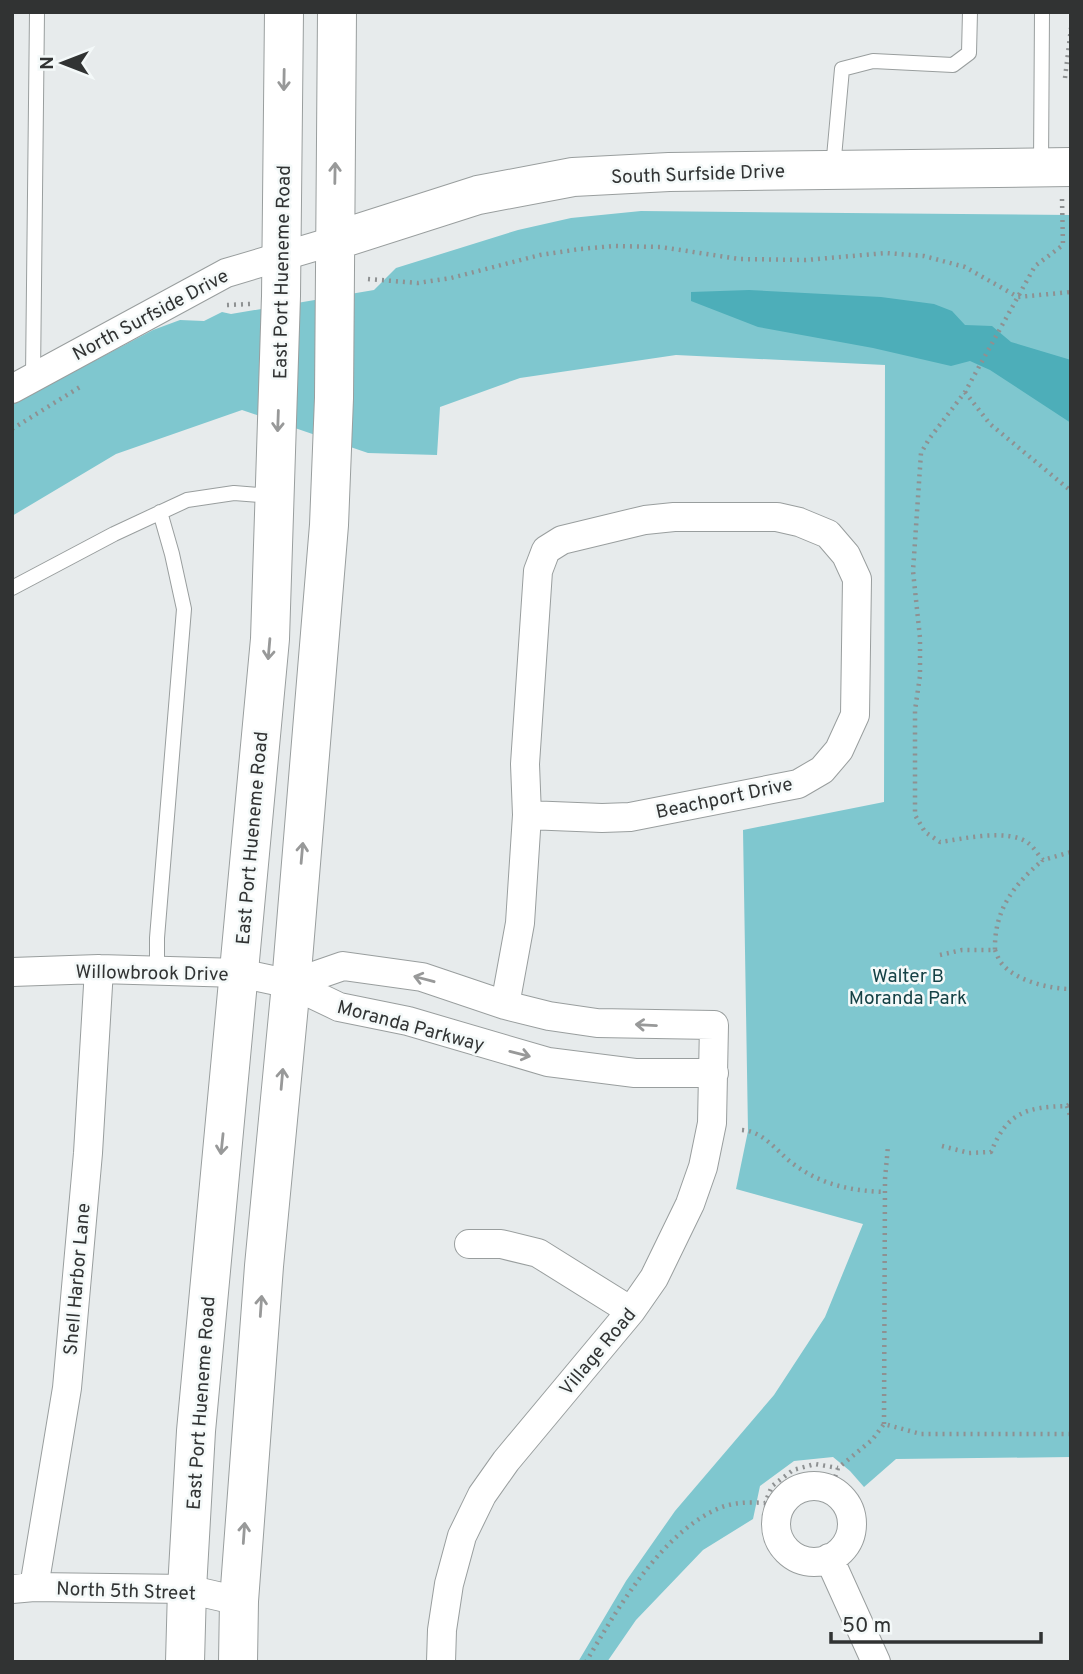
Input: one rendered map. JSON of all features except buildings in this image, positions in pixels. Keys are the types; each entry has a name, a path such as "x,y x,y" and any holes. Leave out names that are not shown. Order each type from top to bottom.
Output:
{"main road":[{"name":"East Port Hueneme Road","path":"185,1662 197,1418 270,639 282,255 284,12"},
{"path":"238,1662 239,1601 264,1266 291,984 329,525 334,398 337,12"},
{"name":"South Surfside Drive","path":"334,241 478,195 573,177 669,172 1056,167"}],"street":[{"name":"North Surfside Drive","path":"23,382 226,273 334,241"},
{"name":"Beachport Drive","path":"505,1005 520,923 527,815 525,764 538,571 546,550 562,540 645,520 674,517 777,517 799,522 828,534 846,555 857,579 855,715 839,750 822,770 798,784 630,817 527,815"},
{"name":"Moranda Parkway","path":"291,984 343,965 422,977 505,1005 549,1016 597,1023 714,1025"},
{"name":"Willowbrook Drive","path":"12,972 99,969 239,973 291,984"},
{"name":"Shell Harbor Lane","path":"23,1588 66,1388 88,1153 99,969"},
{"name":"Moranda Parkway","path":"291,984 339,1007 408,1021 548,1062 635,1073 714,1073"},
{"name":"Village Road","path":"441,1662 442,1630 449,1584 462,1536 482,1495 506,1461 631,1311 654,1278 690,1204 703,1167 712,1123 714,1025"},
{"path":"469,1244 501,1244 538,1253 631,1311"},
{"path":"835,1479 851,1518 847,1542 840,1552 817,1562 804,1561 793,1556 783,1547 771,1507 794,1491 806,1486 819,1486 835,1479"},
{"path":"830,1558 876,1662"},
{"name":"North 5th Street","path":"23,1588 187,1589 239,1601"}],"lane":[{"path":"23,382 37,12"},
{"path":"833,170 842,69 873,61 953,65 970,53 970,12"},
{"path":"1042,12 1056,167"},
{"path":"12,588 187,500 234,493 274,496"},
{"path":"157,971 157,938 184,609 173,554 160,512"}],"path":[{"path":"1065,80 1071,28"},
{"path":"1062,208 1063,245"},
{"path":"1063,245 1071,248"},
{"path":"1043,860 1027,842 1014,837 989,836 940,842 925,832 915,815 915,710 920,676 920,638 912,571 921,453 975,376 1035,266 1063,245"},
{"path":"368,279 418,284 540,255 580,248 614,246 661,247 739,260 806,260 886,253 924,256 965,267 1018,298 1071,292"},
{"path":"965,392 989,424 1071,491"},
{"path":"1071,852 1043,860 1019,883 1002,907 994,930 995,950 1003,965 1016,975 1057,989 1071,989"},
{"path":"940,955 961,950 995,950"},
{"path":"942,1146 968,1153 991,1152 996,1138 1008,1121 1023,1112 1045,1107 1069,1105 1071,1119"},
{"path":"742,1130 755,1131 762,1135 795,1165 812,1176 839,1187 884,1192"},
{"path":"586,1662 622,1600 684,1530 724,1506 745,1502 771,1507 772,1486 793,1470 815,1464 835,1479 884,1424 884,1192 888,1146"},
{"path":"884,1424 921,1434 1071,1434"}],"green space":[{"name":"Walter B Moranda Park","path":"641,211 1071,215 1071,1457 896,1459 864,1487 833,1457 794,1461 760,1486 753,1519 703,1550 636,1620 607,1662 578,1662 626,1581 675,1511 774,1395 825,1317 863,1224 736,1189 748,1131 743,830 884,802 885,365 676,355 520,378 440,407 437,455 368,453 242,410 116,454 12,516 12,404 153,330 180,320 204,321 222,312 231,314 374,290 396,268 518,230 571,218"}],"shaded area":[{"path":"749,290 881,297 934,304 952,311 965,325 992,326 1011,342 1071,360 1071,423 990,370 970,361 951,366 873,348 758,327 691,301 691,292"}]}
